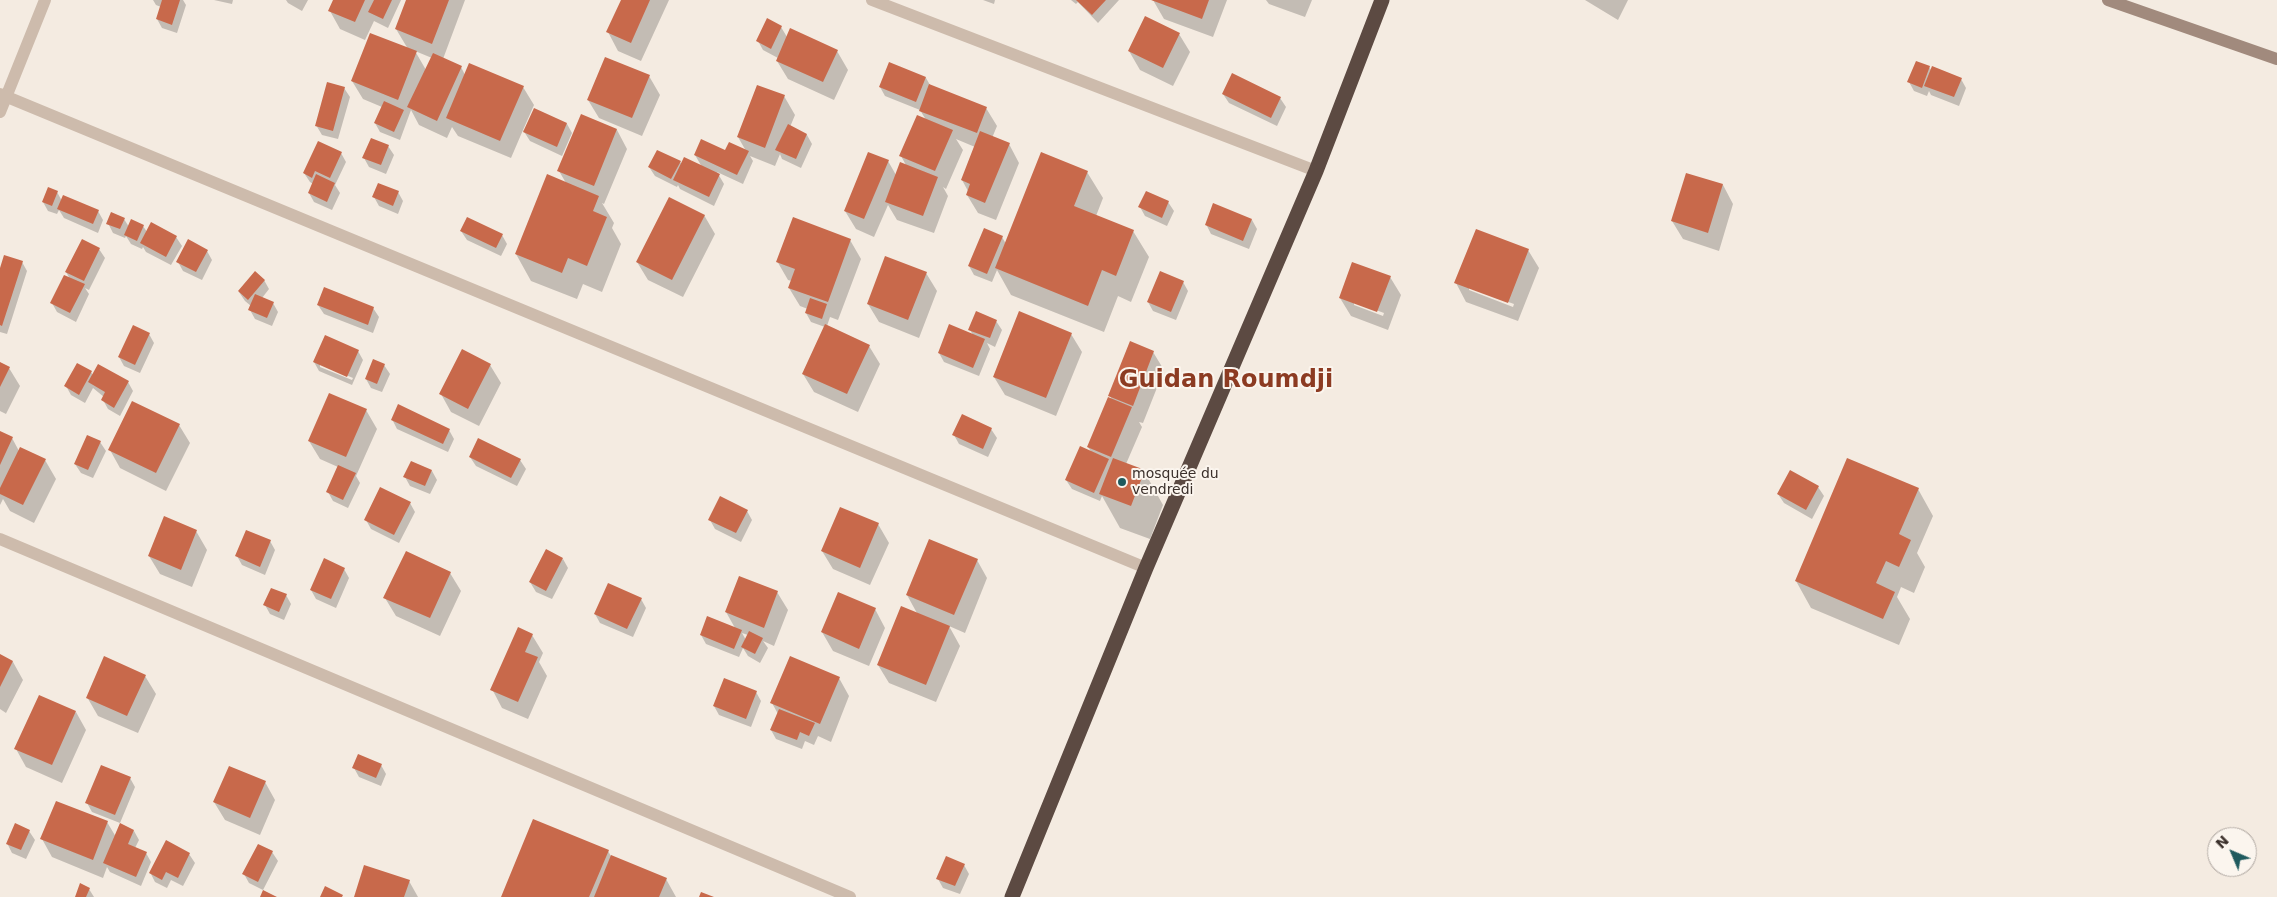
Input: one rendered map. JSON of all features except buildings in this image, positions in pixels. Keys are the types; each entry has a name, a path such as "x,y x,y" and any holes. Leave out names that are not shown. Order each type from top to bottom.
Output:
{"highway":[{"path":"1012,897 1146,568 1316,171 1382,0"}],"street":[{"path":"0,112 3,95 46,0"},
{"path":"872,0 1316,171"},
{"path":"2108,0 2277,60"},
{"path":"3,95 1146,568"},
{"path":"0,539 850,897"}],"place":[{"name":"mosquée du vendredi","path":"1122,482"}],"district":[{"name":"Guidan Roumdji","path":"1226,381"}]}
